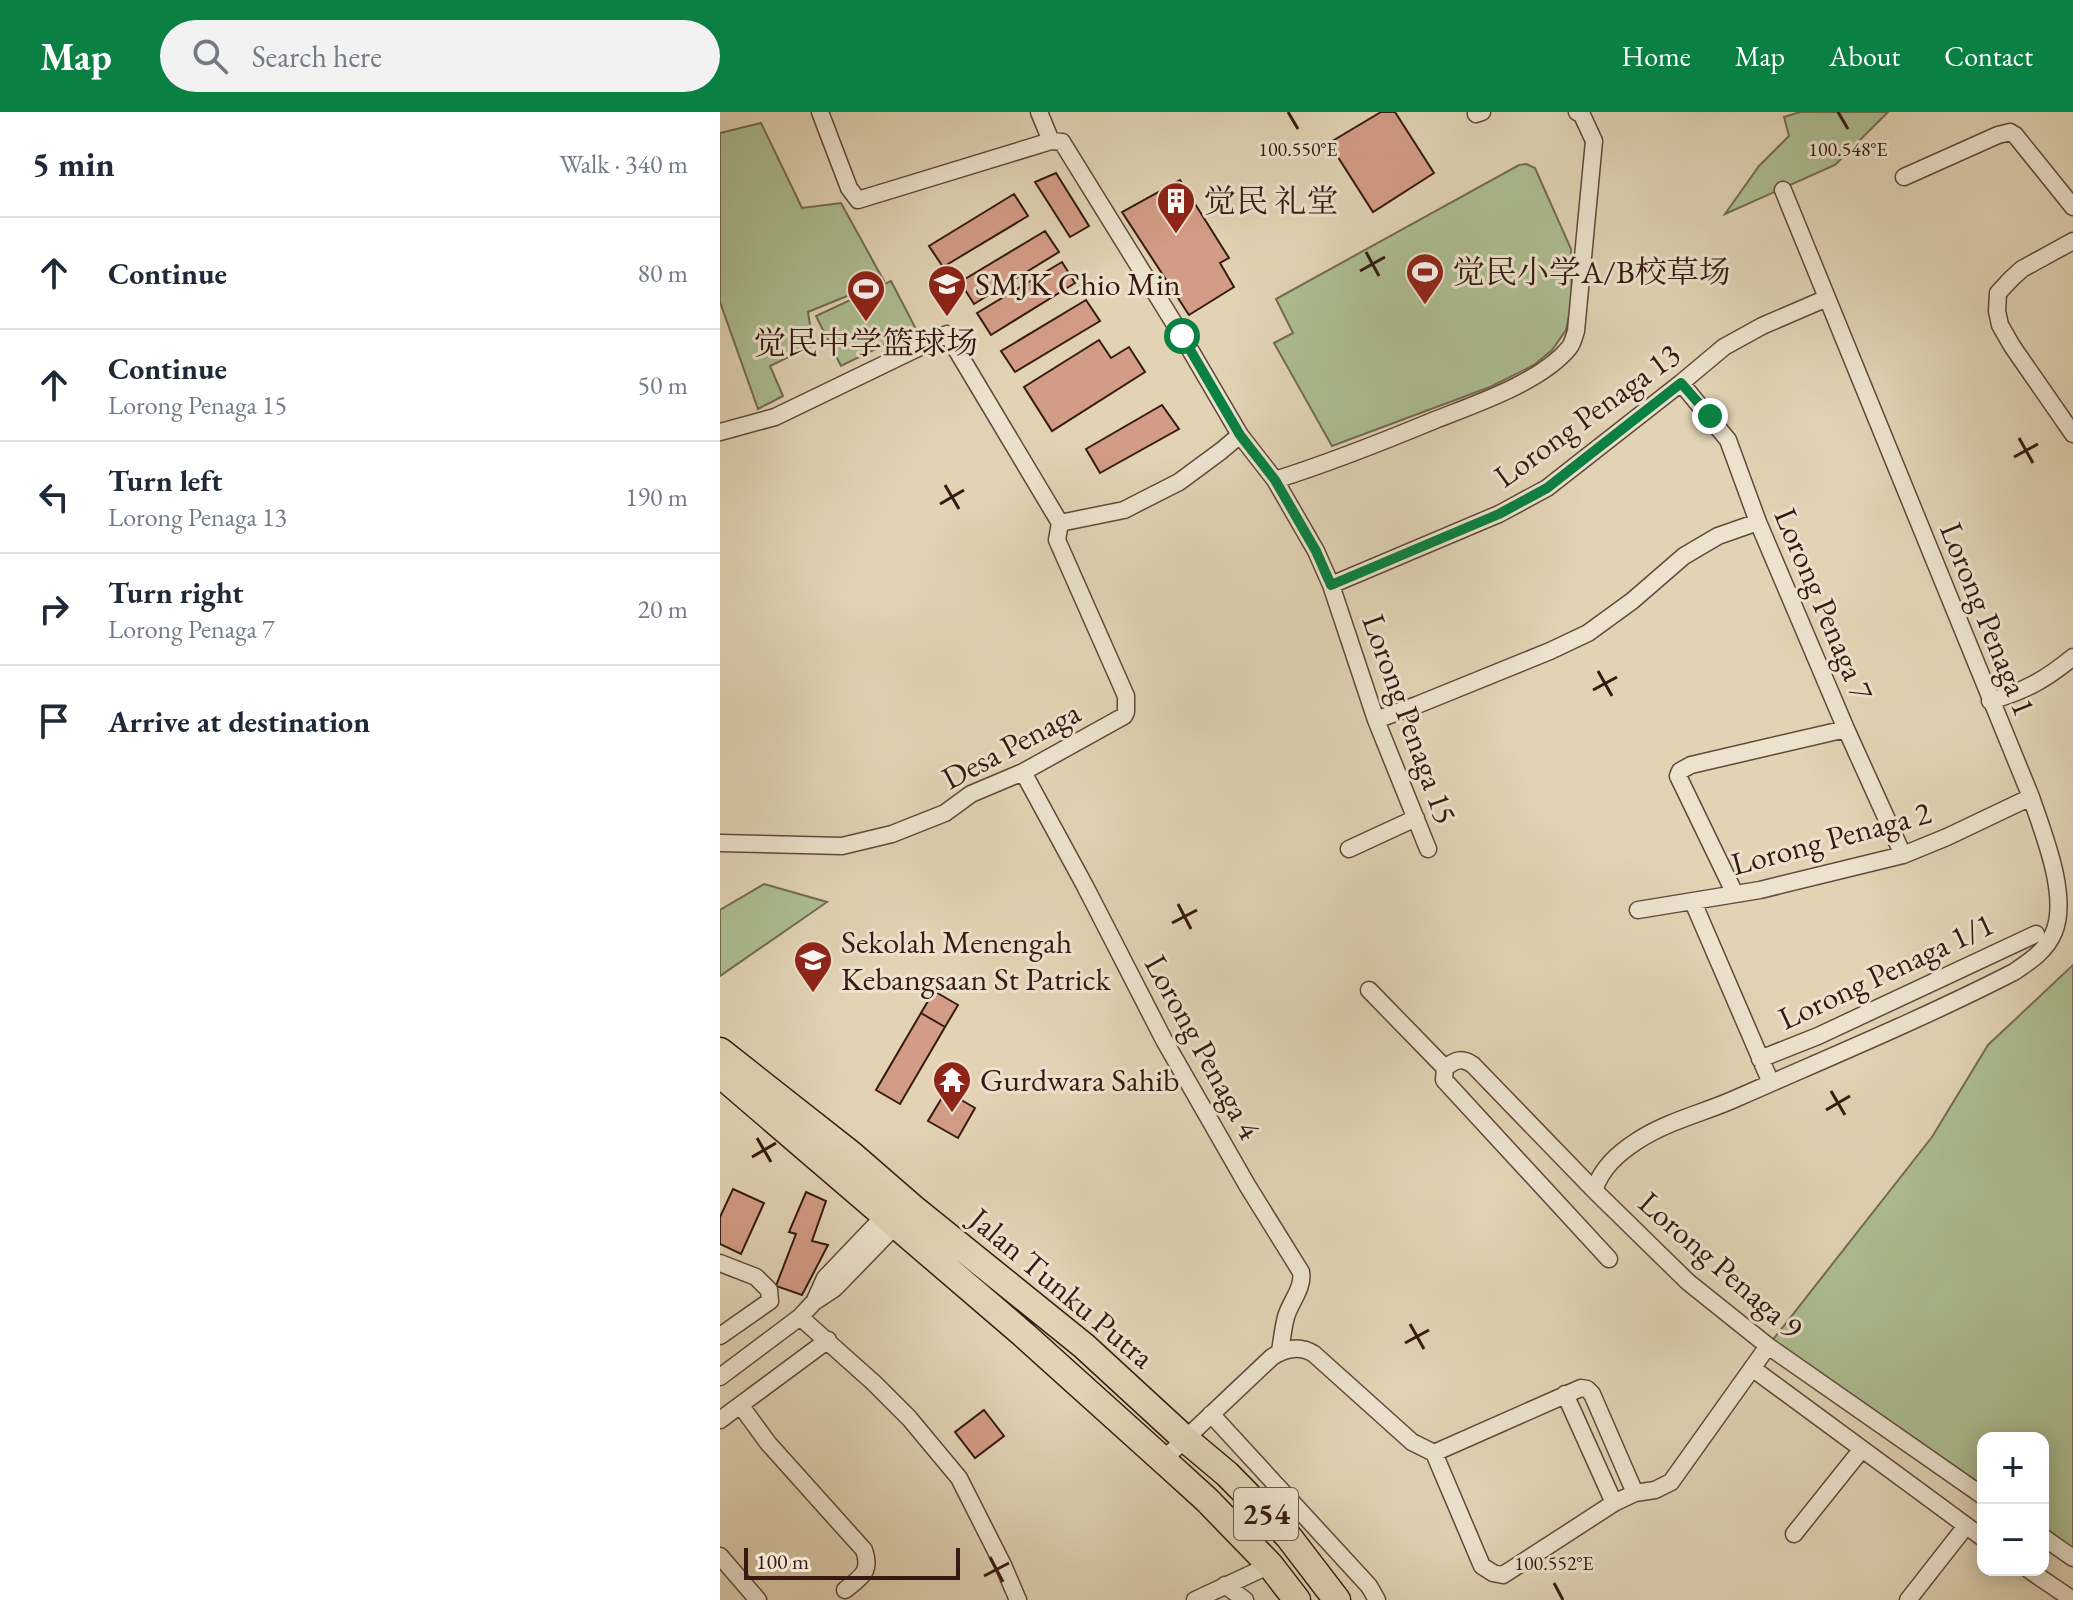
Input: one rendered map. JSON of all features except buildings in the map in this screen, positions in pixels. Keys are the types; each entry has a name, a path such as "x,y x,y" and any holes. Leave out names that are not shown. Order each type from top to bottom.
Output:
{"main road":[{"name":"Jalan Tunku Putra","path":"720,1051 852,1155 895,1215 1084,1346 1227,1474 1288,1536 1337,1600"},
{"name":"Jalan Tunku Putra","path":"720,1074 895,1215 1207,1500 1270,1565 1297,1600"}],"street":[{"path":"820,112 849,188 858,200 1051,141 1039,112"},
{"path":"1275,480 1331,462 1487,399 1527,379 1555,361 1571,346 1576,331 1594,141 1582,115 1577,112"},
{"path":"1904,177 2010,132 2073,207"},
{"name":"Lorong Penaga 15","path":"1051,141 1062,142 1240,435 1275,480 1316,551 1331,585 1376,720 1428,849"},
{"name":"Lorong Penaga 1","path":"1594,1190 1610,1161 1669,1123 1729,1102 2014,972 2039,954 2054,932 2057,919 2054,862 2031,797 1783,190"},
{"path":"2073,241 2022,269 2011,279 1998,293 1997,311 2000,325 2012,346 2073,434"},
{"name":"Lorong Penaga 13","path":"1331,585 1499,514 1547,488 1724,347 1762,326 1827,298"},
{"path":"728,430 775,417 947,334 1060,523 1124,510 1179,482 1240,435"},
{"name":"Lorong Penaga 7","path":"1681,383 1728,440 1758,522 1903,855"},
{"path":"1376,720 1588,633 1632,601 1684,556 1718,536 1758,522"},
{"name":"Desa Penaga","path":"720,843 842,846 892,834 945,813 971,794 1023,772 1124,716 1126,696 1057,540 1060,523"},
{"path":"1990,701 2038,683 2073,657"},
{"path":"1735,894 1678,776 1680,771 1691,765 1846,729"},
{"name":"Lorong Penaga 4","path":"1023,772 1164,1040 1301,1272 1303,1278 1286,1315 1280,1351"},
{"name":"Lorong Penaga 2","path":"1638,910 1760,890 1903,855 2031,797"},
{"path":"1349,849 1416,818"},
{"path":"1693,902 1771,1083"},
{"name":"Lorong Penaga 1/1","path":"1760,1059 1818,1036 2036,934"},
{"path":"1369,990 1609,1259"},
{"name":"Lorong Penaga 9","path":"1444,1074 1461,1060 1473,1065 1688,1282 1768,1346 1977,1492"},
{"path":"871,1241 870,1213 895,1215"},
{"path":"871,1241 901,1238 895,1215"},
{"path":"720,1377 800,1317 814,1302 825,1278 871,1241 895,1215"},
{"path":"720,1263 756,1277 769,1290 770,1301 720,1336"},
{"path":"800,1317 909,1418 959,1478 1018,1600"},
{"path":"720,1420 828,1340"},
{"path":"1163,1460 1272,1357 1280,1351 1298,1347 1314,1354 1412,1442 1434,1453 1482,1566 1503,1575 1614,1503 1671,1482 1768,1346"},
{"path":"1752,1368 1977,1534"},
{"path":"1434,1453 1565,1394 1587,1389 1592,1394 1635,1493"},
{"path":"1565,1394 1614,1503"},
{"path":"741,1406 768,1443 864,1550 868,1561 864,1574 845,1590"},
{"path":"1211,1414 1369,1586 1377,1600"},
{"path":"1794,1534 1862,1449"},
{"path":"1908,1600 1966,1526"},
{"path":"2049,1541 2073,1558"},
{"path":"720,1556 758,1600"},
{"path":"1195,1600 1270,1565"},
{"path":"2038,1576 2073,1600"},
{"path":"1225,1585 1245,1600"}],"green space":[{"path":"1800,112 1888,112 1835,165 1725,214 1759,166 1789,136 1784,117"},
{"path":"761,123 802,208 841,203 884,281 808,312 813,345 770,366 783,396 758,409 720,302 720,133"},
{"name":"觉民小学A/B校草场","path":"1519,165 1535,168 1571,249 1572,300 1566,330 1552,350 1534,365 1490,387 1332,446 1274,343 1293,333 1276,299"},
{"name":"觉民中学篮球场","path":"891,281 916,329 841,366 816,316"},
{"path":"764,884 827,902 720,976 720,910"},
{"path":"2073,965 2073,1558 2049,1541 2049,1432 1977,1432 1977,1492 1768,1346 1932,1137 1988,1045"}],"place":[{"name":"觉民 礼堂","path":"1176,235"},
{"name":"觉民小学A/B校草场","path":"1425,306"},
{"name":"SMJK Chio Min","path":"947,318"},
{"name":"觉民中学篮球场","path":"866,323"},
{"name":"Sekolah Menengah Kebangsaan St Patrick","path":"813,994"},
{"name":"Gurdwara Sahib","path":"952,1114"}],"route":[{"path":"1182,336 1240,435 1275,480 1316,551 1331,585 1499,514 1547,488 1681,383 1710,416"}]}
